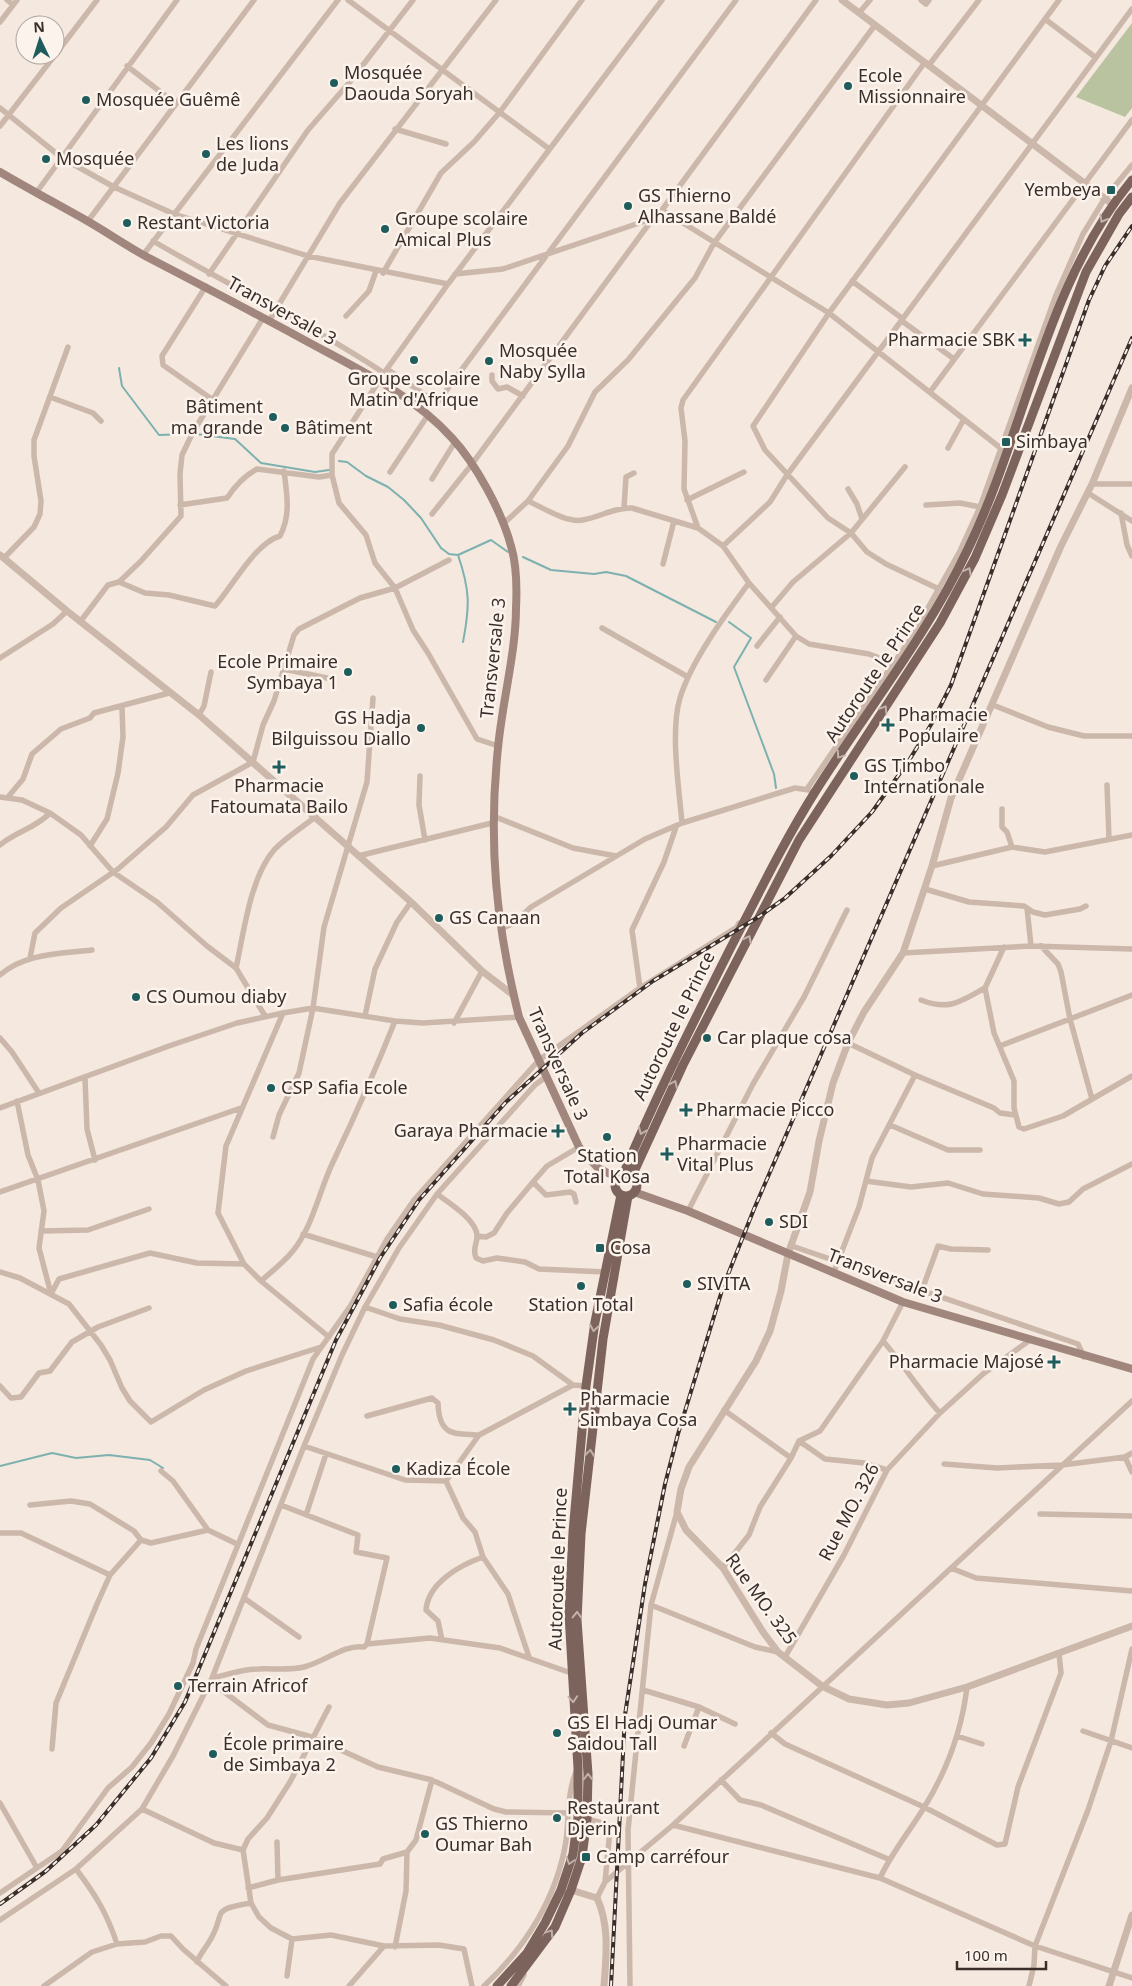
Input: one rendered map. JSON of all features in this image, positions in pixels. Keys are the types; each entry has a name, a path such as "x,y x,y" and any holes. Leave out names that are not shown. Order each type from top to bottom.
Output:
{"main road":[{"name":"Transversale 3","path":"0,172 143,254 206,286 379,382 428,415 455,442 472,464 503,524 511,546 515,571 516,611 498,746 493,819 493,864 501,929 513,995 519,1017 579,1147 598,1168 624,1176"},
{"name":"Autoroute le Prince","path":"624,1176 672,1063 811,791 938,607 969,548 1003,450 1077,266 1109,201 1132,180"},
{"name":"Autoroute le Prince","path":"624,1176 799,840 940,623 975,558 1002,495 1086,272 1119,214 1132,197"},
{"path":"624,1176 636,1182 628,1194 615,1187 624,1176"},
{"name":"Transversale 3","path":"628,1194 688,1212 903,1302 1084,1357 1132,1369"},
{"name":"Autoroute le Prince","path":"497,1986 526,1953 545,1923 573,1854 578,1817 578,1768 569,1614 572,1550 586,1386 595,1322 605,1272 628,1194"},
{"name":"Autoroute le Prince","path":"511,1986 555,1927 571,1890 582,1857 587,1819 588,1774 577,1620 581,1534 603,1339 628,1194"}],"street":[{"path":"0,22 15,3 7,0"},
{"path":"65,42 97,0"},
{"path":"36,193 177,0"},
{"path":"88,221 254,0"},
{"path":"143,254 338,0"},
{"path":"348,0 390,29 548,148"},
{"path":"209,274 308,130 349,83 413,0"},
{"path":"80,622 108,585 119,582 141,562 181,516 180,474 182,455 193,432 266,319 276,310 340,203 496,0"},
{"path":"346,316 369,291 441,173 474,142 500,112 582,0"},
{"path":"498,746 477,739 472,733 428,653 413,630 395,588 375,563 366,535 339,503 332,475 332,454 386,371 455,274 548,148 662,0"},
{"path":"153,241 209,274 330,338 437,403 736,0"},
{"path":"432,514 523,396 654,217 662,210 816,0"},
{"path":"842,0 982,108 1033,142 1109,201 1132,165"},
{"path":"859,13 870,0"},
{"path":"921,0 926,4 929,0"},
{"path":"698,528 684,489 685,441 681,408 683,400 927,64 978,0"},
{"path":"939,589 886,564 867,552 851,533 828,518 786,476 765,450 753,426 829,313 982,108 1059,0"},
{"path":"723,546 770,502 786,476 1132,9"},
{"path":"1045,19 1095,57"},
{"path":"503,524 528,502 568,446 595,392 628,360 695,278 714,243 875,25"},
{"path":"0,126 47,65"},
{"path":"127,66 176,104"},
{"path":"0,108 62,158 114,187 174,214 308,256 380,272 448,284"},
{"path":"930,392 1084,182 1132,120"},
{"path":"395,129 446,144"},
{"path":"0,172 0,181"},
{"path":"501,929 514,923 531,907 645,839 679,825 795,788 811,791 939,589 960,551 1003,450 930,392 878,354 829,313 771,279 662,210"},
{"path":"455,274 503,269 654,217"},
{"path":"852,281 954,359"},
{"path":"206,286 162,356 162,365 213,400"},
{"path":"68,347 34,440 34,456 41,501 40,514 34,527 2,556 80,622 199,715 411,902 482,971 513,995"},
{"path":"492,375 492,380 498,389 507,388 523,396"},
{"path":"630,1986 628,1830 651,1605 677,1512 680,1489 689,1468 756,1361 770,1331 781,1291 788,1254 810,1192 819,1141 833,1083 848,1042 864,1012 903,953 925,889 951,798 1061,546 1092,484 1132,388"},
{"path":"50,397 93,413 101,421"},
{"path":"390,472 428,415"},
{"path":"948,448 964,419"},
{"path":"432,479 455,442"},
{"path":"772,608 793,582 851,533 905,467"},
{"path":"180,504 227,498 235,486 248,473 256,469 284,471 319,477 332,475"},
{"path":"119,582 144,593 169,595 215,606 253,557 273,538 280,536 285,526 288,511 284,471"},
{"path":"687,500 744,472"},
{"path":"624,508 626,477 634,474"},
{"path":"1092,484 1132,484"},
{"path":"848,489 857,504 862,519"},
{"path":"1088,493 1132,522"},
{"path":"528,502 566,518 581,520 624,508 632,508 698,528 723,546 749,583 796,636 809,644 869,654 893,663"},
{"path":"926,504 960,503 980,507"},
{"path":"1121,513 1132,556"},
{"path":"663,564 674,521"},
{"path":"30,958 35,933 62,908 113,872 166,827 193,795 253,762 263,726 274,701 294,635 299,629 360,598 395,588 449,560"},
{"path":"640,988 632,930 679,825 677,764 680,699 688,678 749,583"},
{"path":"0,658 53,624 67,611"},
{"path":"757,646 780,617"},
{"path":"602,628 688,678"},
{"path":"766,680 796,636"},
{"path":"284,669 327,678"},
{"path":"199,715 204,706 211,672"},
{"path":"8,797 22,779 32,754 61,729 90,718 94,714 169,692"},
{"path":"273,1137 279,1115 299,1073 313,1008 324,927 367,782 373,698"},
{"path":"993,705 1048,727 1084,736 1132,736"},
{"path":"90,846 107,819 118,773 123,738 122,707"},
{"path":"420,776 419,805 424,840"},
{"path":"1107,784 1109,839"},
{"path":"0,798 8,797 22,800 50,813 81,835 113,872 157,902 207,946 236,968 265,1016"},
{"path":"1002,809 1002,827 1007,832 1012,847"},
{"path":"0,845 7,838 42,822 50,813"},
{"path":"236,968 253,896 262,868 275,849 314,818"},
{"path":"358,856 424,840 493,819 573,848 616,856"},
{"path":"932,866 1012,847 1045,852 1132,835"},
{"path":"0,1893 62,1851 108,1788 132,1767 161,1729 193,1663 196,1649 237,1544 313,1359 351,1305 377,1257 414,1200 539,1060 640,988 737,927 758,886 764,883"},
{"path":"925,889 962,900 1024,906 1045,915 1080,910 1086,906"},
{"path":"365,1016 375,969 397,922 411,902"},
{"path":"1027,908 1031,946"},
{"path":"688,1212 753,1084 804,997 847,910"},
{"path":"903,953 1031,946 1132,949"},
{"path":"1040,946 1058,964 1061,972 1070,1018 1092,1099"},
{"path":"1004,947 985,988 994,1032 1014,1081 1015,1115 1019,1127 1024,1130 1063,1116 1132,1076"},
{"path":"0,975 9,967 30,958 92,950"},
{"path":"454,1022 482,971"},
{"path":"921,1000 937,1006 947,1006 957,1003 985,988"},
{"path":"1000,1046 1132,995"},
{"path":"0,1108 169,1046 265,1016 282,1013 313,1008 395,1021 454,1022 519,1017"},
{"path":"282,1013 226,1146 218,1213 244,1264 261,1281 328,1337"},
{"path":"261,1281 292,1252 304,1234 333,1162 344,1143 375,1072 395,1021"},
{"path":"0,1038 12,1052 39,1093"},
{"path":"848,1042 915,1075 994,1108 1000,1113 1015,1115"},
{"path":"833,1274 866,1181 872,1158 915,1075"},
{"path":"0,1920 76,1869 142,1809 173,1756 212,1680 304,1446 342,1355 366,1307 399,1248 437,1194 535,1085 547,1076"},
{"path":"85,1078 87,1129 95,1160"},
{"path":"17,1101 28,1155 38,1180 44,1211 39,1248 51,1294"},
{"path":"0,1192 241,1108"},
{"path":"890,1125 948,1150 980,1150"},
{"path":"477,1236 486,1237 494,1233 507,1213 547,1166 579,1147"},
{"path":"866,1181 911,1187 948,1183 983,1194 1039,1198 1055,1205 1069,1202 1084,1188 1132,1164"},
{"path":"533,1182 546,1195 570,1192 574,1194 576,1202"},
{"path":"437,1194 464,1213 476,1230 477,1236 473,1252 476,1258 483,1261 497,1258 525,1262 539,1269 605,1272"},
{"path":"41,1231 88,1230 149,1209"},
{"path":"304,1234 377,1257"},
{"path":"792,1246 1078,1344 1084,1357"},
{"path":"922,1290 938,1246 951,1249 988,1250"},
{"path":"51,1294 59,1279 150,1253 197,1263 244,1264"},
{"path":"0,1272 20,1278 69,1304 92,1332 110,1360 130,1401 151,1422 204,1390 246,1372 323,1346"},
{"path":"723,1568 749,1535 760,1507 791,1458 799,1441 820,1431 883,1341 903,1302"},
{"path":"366,1307 400,1320 439,1325 494,1340 533,1356 573,1385 586,1386"},
{"path":"0,1386 11,1398 21,1397 39,1373 50,1372 72,1342 98,1327 149,1308"},
{"name":"Rue MO. 326","path":"782,1654 844,1555 887,1470 940,1413 983,1374 1030,1340"},
{"path":"883,1341 917,1388 940,1413"},
{"path":"446,1480 479,1435 573,1385"},
{"path":"367,1416 432,1398 438,1403 438,1415 443,1426 452,1434 479,1435"},
{"path":"605,1882 673,1825 771,1732 1132,1401"},
{"path":"724,1410 791,1458"},
{"path":"799,1441 825,1459 864,1463 887,1470"},
{"path":"304,1446 405,1480 446,1480"},
{"path":"944,1464 997,1468 1062,1465 1126,1458 1132,1453"},
{"path":"306,1514 326,1454"},
{"path":"1126,1458 1132,1472"},
{"path":"161,1470 173,1481 208,1530 237,1544"},
{"path":"446,1480 463,1518 475,1532 483,1557 508,1594 529,1657"},
{"path":"30,1505 72,1501 90,1504 134,1531 141,1540 152,1543 208,1530"},
{"path":"281,1505 358,1535 356,1552 387,1558 367,1644"},
{"name":"Rue MO. 325","path":"677,1512 686,1530 723,1568 763,1632 782,1654 822,1686 849,1699 887,1705 909,1703 968,1687 1132,1626"},
{"path":"1040,1514 1132,1516"},
{"path":"0,1533 21,1532 110,1575"},
{"path":"52,1749 56,1703 110,1575 141,1540"},
{"path":"442,1640 438,1621 426,1610 426,1603 433,1589 464,1563 483,1557"},
{"path":"951,1568 976,1578 1132,1591"},
{"path":"244,1598 299,1637"},
{"path":"651,1605 755,1647 782,1654"},
{"path":"212,1680 256,1668 284,1670 304,1667 331,1658 348,1648 356,1646 364,1647 367,1644 430,1638 500,1648 571,1673"},
{"path":"1029,1986 1034,1965 1035,1946 1085,1819 1111,1741 1132,1649"},
{"path":"771,1732 785,1744 924,1807 997,1845 1004,1844 1018,1788 1060,1672 1059,1653"},
{"path":"212,1680 268,1725 312,1737 378,1767 432,1780 494,1809 506,1812 570,1813"},
{"path":"880,1878 888,1859 924,1807 940,1778 965,1710 968,1687"},
{"path":"643,1690 699,1708 735,1724"},
{"path":"328,1707 290,1782 267,1818 248,1839 244,1850 251,1903 259,1916 271,1928 292,1938 331,1935 384,1946 464,1948 472,1986"},
{"path":"684,1746 699,1708"},
{"path":"1083,1731 1132,1748"},
{"path":"957,1736 982,1744"},
{"path":"484,1986 503,1969 536,1923 556,1881 570,1813 572,1783 578,1768"},
{"path":"248,1888 278,1880 380,1864 383,1860 407,1852 416,1840 432,1780"},
{"path":"721,1780 740,1800 761,1805 888,1859"},
{"path":"0,1803 37,1868"},
{"path":"142,1809 214,1843 244,1850"},
{"path":"587,1819 606,1824 610,1830 605,1882 597,1898 605,1922 604,1986"},
{"path":"673,1825 880,1878 1035,1946 1132,1978"},
{"path":"276,1842 278,1880"},
{"path":"395,1947 406,1891 407,1852"},
{"path":"76,1869 97,1897 109,1919 117,1944"},
{"path":"571,1890 597,1898"},
{"path":"197,1962 200,1952 210,1941 220,1912 227,1907 251,1903"},
{"path":"1109,1986 1132,1915"},
{"path":"44,1986 92,1952 117,1944 145,1942 161,1936 171,1936 197,1962 226,1986"},
{"path":"287,1976 292,1938"},
{"path":"349,1986 384,1946"},
{"path":"518,1986 534,1956"}],"green space":[{"path":"1132,23 1132,108 1125,117 1076,97"}],"waterway":[{"path":"119,368 122,386 159,435 188,434"},
{"path":"196,434 235,439 261,463 315,472 329,470"},
{"path":"339,461 347,462 366,476 388,487 404,500 421,518 441,548 449,554 458,555 491,540 508,552"},
{"path":"458,555 465,578 468,598 463,642"},
{"path":"523,557 551,570 594,574 606,572 626,576 716,622"},
{"path":"729,622 751,638 734,667 774,774 776,788"},
{"path":"0,1466 52,1453 76,1458 109,1455 150,1460 163,1468"}],"railway":[{"path":"0,1904 46,1871 96,1825 151,1758 185,1702 336,1340 380,1258 419,1200 506,1102 582,1033 653,981 760,916 785,898 831,856 872,812 908,762 932,723 951,685 1089,300 1105,266 1132,226"},
{"path":"611,1986 625,1715 645,1584 665,1484 678,1434 723,1287 754,1209 1132,338"}],"place":[{"name":"Mosquée Daouda Soryah","path":"334,83"},
{"name":"Ecole Missionnaire","path":"848,86"},
{"name":"Mosquée Guêmê","path":"86,100"},
{"name":"Les lions de Juda","path":"206,154"},
{"name":"Mosquée","path":"46,159"},
{"name":"Yembeya","path":"1111,190"},
{"name":"GS Thierno Alhassane Baldé","path":"628,206"},
{"name":"Restant Victoria","path":"127,223"},
{"name":"Groupe scolaire Amical Plus","path":"385,229"},
{"name":"Pharmacie SBK","path":"1025,340"},
{"name":"Groupe scolaire Matin d'Afrique","path":"414,360"},
{"name":"Mosquée Naby Sylla","path":"489,361"},
{"name":"Bâtiment ma grande","path":"273,417"},
{"name":"Bâtiment","path":"285,428"},
{"name":"Simbaya","path":"1006,442"},
{"name":"Ecole Primaire Symbaya 1","path":"348,672"},
{"name":"Pharmacie Populaire","path":"888,725"},
{"name":"GS Hadja Bilguissou Diallo","path":"421,728"},
{"name":"Pharmacie Fatoumata Bailo","path":"279,767"},
{"name":"GS Timbo Internationale","path":"854,776"},
{"name":"GS Canaan","path":"439,918"},
{"name":"CS Oumou diaby","path":"136,997"},
{"name":"Car plaque cosa","path":"707,1038"},
{"name":"CSP Safia Ecole","path":"271,1088"},
{"name":"Pharmacie Picco","path":"686,1110"},
{"name":"Garaya Pharmacie","path":"558,1131"},
{"name":"Station Total Kosa","path":"607,1137"},
{"name":"Pharmacie Vital Plus","path":"667,1154"},
{"name":"SDI","path":"769,1222"},
{"name":"Cosa","path":"600,1248"},
{"name":"SIVITA","path":"687,1284"},
{"name":"Station Total","path":"581,1286"},
{"name":"Safia école","path":"393,1305"},
{"name":"Pharmacie Majosé","path":"1054,1362"},
{"name":"Pharmacie Simbaya Cosa","path":"570,1409"},
{"name":"Kadiza École","path":"396,1469"},
{"name":"Terrain Africof","path":"178,1686"},
{"name":"GS El Hadj Oumar Saidou Tall","path":"557,1733"},
{"name":"École primaire de Simbaya 2","path":"213,1754"},
{"name":"Restaurant Djerin","path":"557,1818"},
{"name":"GS Thierno Oumar Bah","path":"425,1834"},
{"name":"Camp carréfour","path":"586,1857"}]}
